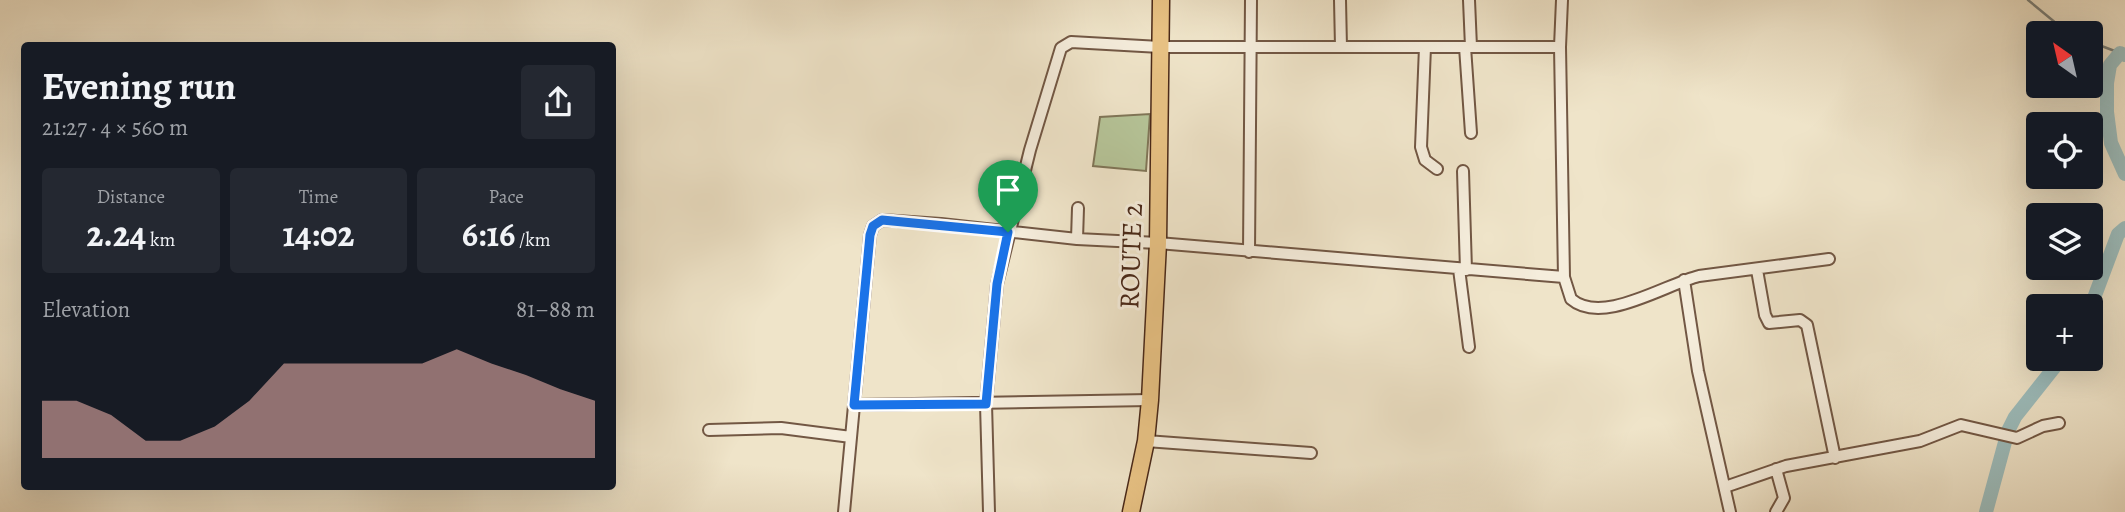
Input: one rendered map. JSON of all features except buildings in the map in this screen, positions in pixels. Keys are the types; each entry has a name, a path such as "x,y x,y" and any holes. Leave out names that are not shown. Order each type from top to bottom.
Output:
{"highway":[{"name":"ROUTE 2","path":"1131,512 1146,441 1150,400 1158,243 1161,0"}],"street":[{"path":"1249,253 1251,0"},
{"path":"1340,0 1341,47"},
{"path":"1469,0 1471,133"},
{"path":"1562,0 1560,47 1564,277 1571,299 1586,307 1632,303 1685,280 1829,259"},
{"path":"989,512 986,404 997,284 1038,118 1061,48 1071,42 1160,47 1560,47"},
{"path":"1425,47 1421,147 1425,160 1437,169"},
{"path":"1463,171 1463,269 1469,347"},
{"path":"1077,239 1078,208"},
{"path":"844,512 870,235 873,226 882,220 1077,239 1158,243 1249,253 1564,277"},
{"path":"1757,270 1765,315 1769,323 1800,320 1807,325 1835,458"},
{"path":"1685,280 1698,371 1730,512"},
{"path":"854,405 1150,400"},
{"path":"1725,487 1776,469 1920,441 1961,425 2022,437 2043,426 2059,423"},
{"path":"709,430 781,428 851,437"},
{"path":"1146,441 1311,453"},
{"path":"1776,469 1784,498 1776,512"}],"green space":[{"path":"1150,114 1146,171 1093,166 1100,117"}],"waterway":[{"path":"2028,0 2053,21"},
{"path":"2104,47 2120,53"},
{"path":"2125,55 2120,53 2110,65 2107,83 2111,143 2125,174"},
{"path":"2096,294 2118,234 2125,228"},
{"path":"1986,512 2008,431 2015,417 2051,371"}],"route":[{"path":"882,220 1008,232 997,284 986,404 854,405 873,226 882,220"}]}
